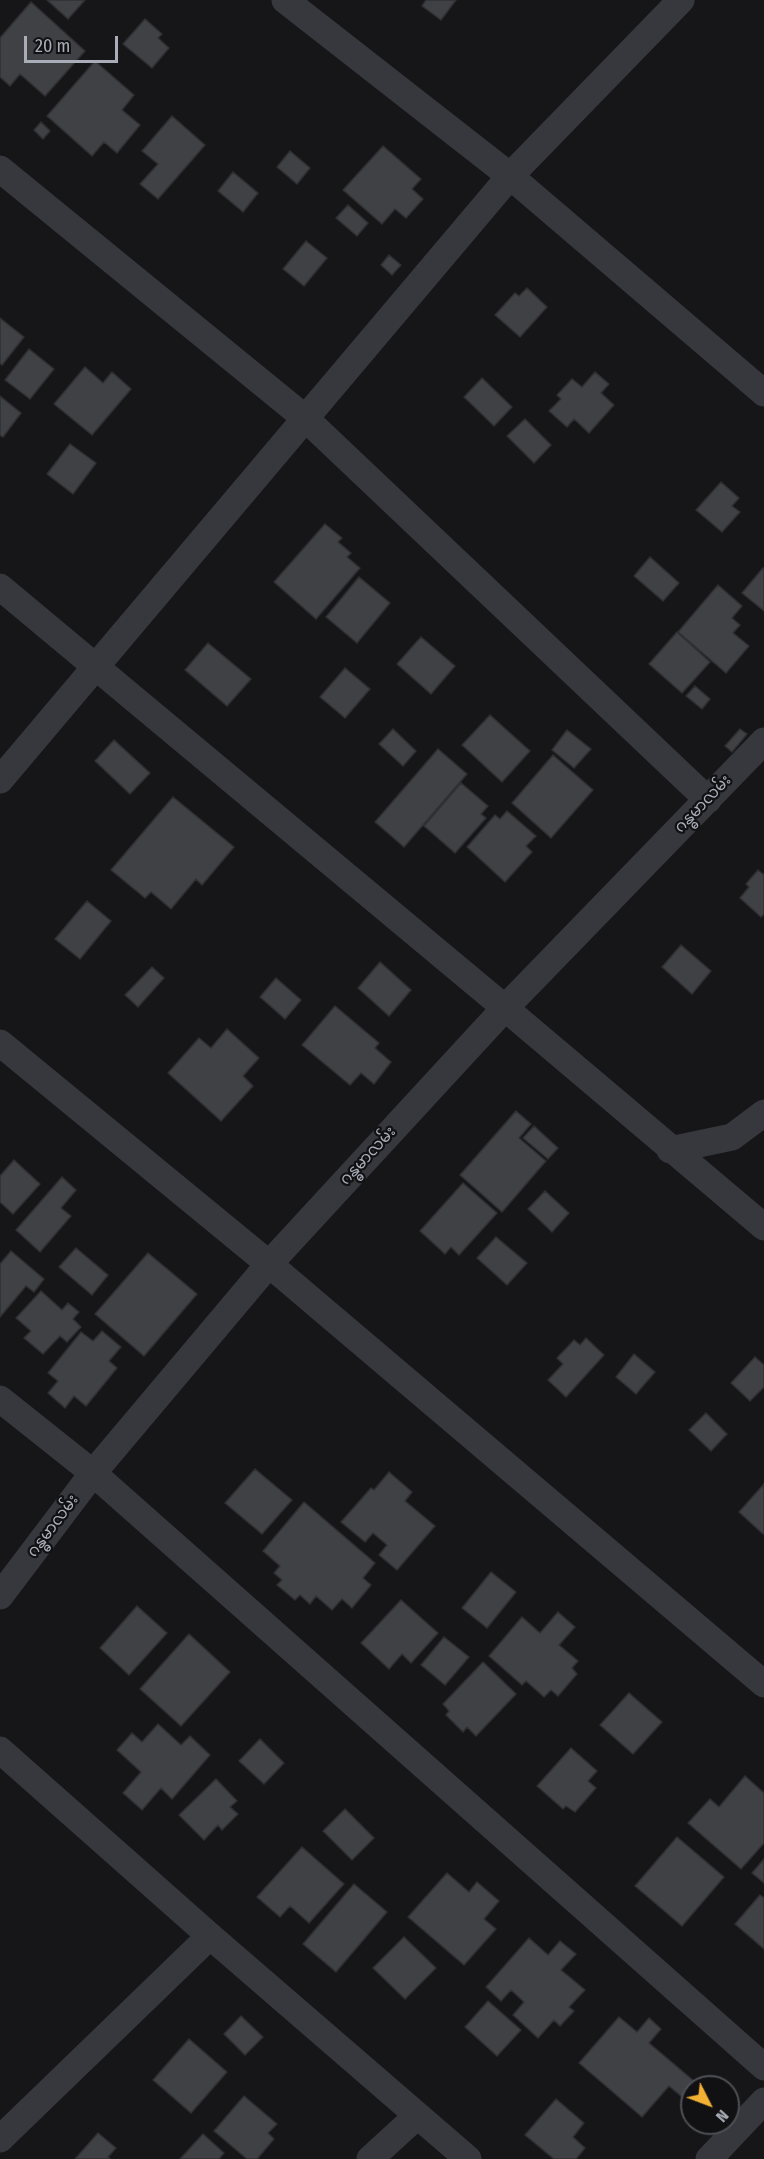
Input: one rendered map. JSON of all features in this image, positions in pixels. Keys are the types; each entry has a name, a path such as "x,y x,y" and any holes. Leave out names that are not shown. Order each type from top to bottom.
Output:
{"street":[{"path":"285,0 510,176 764,393"},
{"path":"0,780 510,176 681,0"},
{"path":"0,169 305,418 708,800"},
{"path":"0,587 764,1227"},
{"name":"ဂန္ဓမာလမ်း","path":"0,1596 93,1473 269,1264 505,1008 764,741"},
{"path":"0,1043 269,1264 764,1684"},
{"path":"670,1150 732,1137 764,1113"},
{"path":"0,1399 93,1473 764,2067"},
{"path":"0,1750 210,1936 468,2159"},
{"path":"0,2139 210,1936"},
{"path":"709,2159 764,2101"},
{"path":"370,2159 417,2116"}],"building":[{"path":"47,0 85,0 68,19"},
{"path":"426,0 456,0 441,20 422,6"},
{"path":"31,2 85,51 45,96 20,74 10,86 0,77 0,38"},
{"path":"145,19 162,34 158,38 169,48 152,68 123,44"},
{"path":"95,61 134,95 122,110 140,125 117,153 104,142 92,156 47,116"},
{"path":"172,116 205,145 158,199 140,184 158,164 142,151"},
{"path":"41,122 50,131 43,139 34,130"},
{"path":"383,146 421,179 412,189 423,199 406,218 395,209 382,224 343,190"},
{"path":"290,151 310,168 297,184 277,167"},
{"path":"233,172 258,193 243,212 218,191"},
{"path":"348,205 368,223 357,236 336,218"},
{"path":"306,241 327,258 304,286 283,269"},
{"path":"389,255 401,265 392,275 381,265"},
{"path":"527,288 547,307 520,337 495,315 515,293 519,296"},
{"path":"0,318 24,337 2,365 0,363"},
{"path":"29,349 54,369 30,399 5,380"},
{"path":"85,367 103,383 112,372 131,389 92,435 54,404"},
{"path":"595,372 609,384 601,393 614,405 589,433 574,419 567,427 549,411 561,399 557,395 572,379 582,387"},
{"path":"482,378 512,407 494,426 464,397"},
{"path":"0,396 21,413 3,437 0,435"},
{"path":"525,419 551,445 534,463 507,436"},
{"path":"70,444 96,463 73,494 47,474"},
{"path":"721,482 739,498 732,506 740,512 722,532 696,510"},
{"path":"325,524 342,538 338,542 351,553 347,557 360,568 316,619 274,582"},
{"path":"650,557 679,583 663,601 634,576"},
{"path":"764,569 764,611 742,593"},
{"path":"359,577 390,603 357,643 326,617"},
{"path":"718,585 742,606 732,618 740,625 733,633 749,646 726,673 678,632"},
{"path":"677,632 710,662 682,693 649,664"},
{"path":"421,637 455,666 431,694 397,664"},
{"path":"208,643 251,679 227,706 185,670"},
{"path":"345,668 370,689 345,718 320,697"},
{"path":"695,686 710,699 702,709 686,696"},
{"path":"490,715 530,751 502,782 462,745"},
{"path":"393,729 416,751 403,766 379,744"},
{"path":"740,729 747,734 732,752 725,746"},
{"path":"567,730 591,749 574,768 552,750"},
{"path":"114,740 150,773 130,794 95,761"},
{"path":"438,749 467,774 404,847 375,822"},
{"path":"553,755 593,790 551,838 512,803"},
{"path":"461,783 488,806 481,814 486,818 455,853 424,826"},
{"path":"173,797 234,847 202,885 196,879 171,909 151,892 145,898 111,870"},
{"path":"507,811 536,836 526,846 532,852 505,882 467,847 495,815 500,819"},
{"path":"758,870 764,875 764,914 761,917 740,898 749,887 746,884"},
{"path":"87,901 111,921 80,959 55,939"},
{"path":"681,945 711,971 692,994 662,967"},
{"path":"380,962 411,990 389,1016 358,988"},
{"path":"152,967 164,978 138,1007 125,995"},
{"path":"276,978 301,1000 285,1019 260,997"},
{"path":"335,1006 379,1043 375,1048 391,1062 374,1084 361,1073 350,1085 302,1045"},
{"path":"227,1029 259,1058 243,1076 253,1086 221,1121 168,1073 199,1038 211,1048"},
{"path":"516,1111 531,1124 519,1138 546,1161 502,1212 460,1175"},
{"path":"534,1126 558,1148 548,1159 523,1138"},
{"path":"14,1160 40,1184 13,1214 0,1202 0,1176"},
{"path":"62,1177 76,1190 61,1208 71,1216 40,1252 16,1230"},
{"path":"463,1183 497,1213 459,1255 451,1247 445,1254 420,1231"},
{"path":"545,1191 569,1213 552,1232 528,1209"},
{"path":"496,1237 527,1263 507,1285 477,1258"},
{"path":"76,1248 108,1275 92,1295 59,1267"},
{"path":"11,1251 44,1279 34,1292 26,1286 0,1317 0,1264"},
{"path":"148,1253 197,1294 144,1356 95,1314"},
{"path":"41,1291 62,1310 68,1303 79,1312 73,1319 81,1327 67,1342 60,1336 43,1354 24,1338 31,1331 16,1318"},
{"path":"102,1331 121,1347 109,1361 117,1368 86,1406 74,1396 65,1408 48,1393 58,1381 48,1373 81,1332 93,1341"},
{"path":"586,1338 604,1355 566,1397 548,1380 563,1364 557,1358 574,1340 580,1345"},
{"path":"634,1354 655,1372 636,1394 616,1377"},
{"path":"755,1357 764,1365 764,1387 750,1401 731,1383"},
{"path":"706,1413 727,1434 711,1451 689,1430"},
{"path":"255,1469 292,1500 262,1534 225,1503"},
{"path":"389,1472 412,1492 405,1501 435,1526 397,1570 379,1555 387,1545 373,1533 365,1542 341,1522 371,1488 374,1490"},
{"path":"764,1484 764,1533 763,1534 739,1512"},
{"path":"304,1502 375,1563 363,1578 371,1585 352,1608 342,1599 332,1610 316,1596 310,1604 300,1595 295,1600 277,1585 282,1580 274,1573 280,1566 263,1551"},
{"path":"491,1572 516,1592 487,1628 462,1608"},
{"path":"401,1600 438,1633 411,1663 402,1654 389,1669 361,1643"},
{"path":"137,1606 167,1633 129,1675 100,1648"},
{"path":"558,1612 575,1627 559,1645 578,1661 572,1668 577,1674 558,1696 551,1690 544,1697 526,1681 522,1685 489,1656 522,1617 540,1633"},
{"path":"189,1634 230,1672 181,1726 140,1689"},
{"path":"444,1637 469,1657 445,1685 421,1665"},
{"path":"483,1662 516,1694 476,1736 467,1727 463,1732 446,1715 449,1711 443,1704"},
{"path":"629,1693 662,1722 633,1754 600,1725"},
{"path":"158,1724 181,1745 190,1736 210,1755 172,1799 161,1788 142,1810 123,1793 141,1772 117,1750 132,1733 142,1742"},
{"path":"260,1739 284,1763 264,1784 239,1761"},
{"path":"571,1748 597,1771 588,1781 596,1788 575,1812 566,1806 563,1809 537,1786"},
{"path":"745,1776 764,1793 764,1843 741,1869 688,1823 710,1799 719,1807"},
{"path":"216,1779 237,1801 230,1807 238,1814 222,1830 218,1825 204,1840 179,1815"},
{"path":"345,1809 374,1838 352,1860 323,1831"},
{"path":"677,1837 724,1877 682,1926 635,1886"},
{"path":"302,1847 344,1884 309,1923 290,1906 280,1917 257,1897"},
{"path":"764,1859 764,1883 752,1873"},
{"path":"447,1873 469,1892 477,1882 499,1901 484,1919 496,1929 464,1965 408,1917"},
{"path":"354,1884 387,1912 336,1972 303,1944"},
{"path":"760,1895 764,1898 764,1949 735,1924"},
{"path":"404,1937 436,1968 405,1999 373,1968"},
{"path":"529,1938 548,1955 560,1941 576,1954 561,1970 585,1990 569,2007 574,2011 560,2026 554,2020 538,2038 513,2015 524,2002 511,1990 501,2001 486,1987"},
{"path":"488,2001 521,2030 497,2056 465,2027"},
{"path":"241,2016 263,2037 245,2055 224,2034"},
{"path":"619,2017 637,2032 649,2018 661,2029 649,2043 687,2075 680,2075 680,2095 669,2086 642,2117 579,2063"},
{"path":"189,2039 227,2072 191,2113 153,2080"},
{"path":"244,2096 277,2124 268,2133 274,2139 257,2159 247,2159 214,2131"},
{"path":"556,2099 584,2123 573,2137 585,2148 576,2159 554,2159 525,2135"},
{"path":"98,2133 116,2148 108,2157 110,2159 75,2159"},
{"path":"203,2134 224,2153 219,2159 180,2159"}]}
